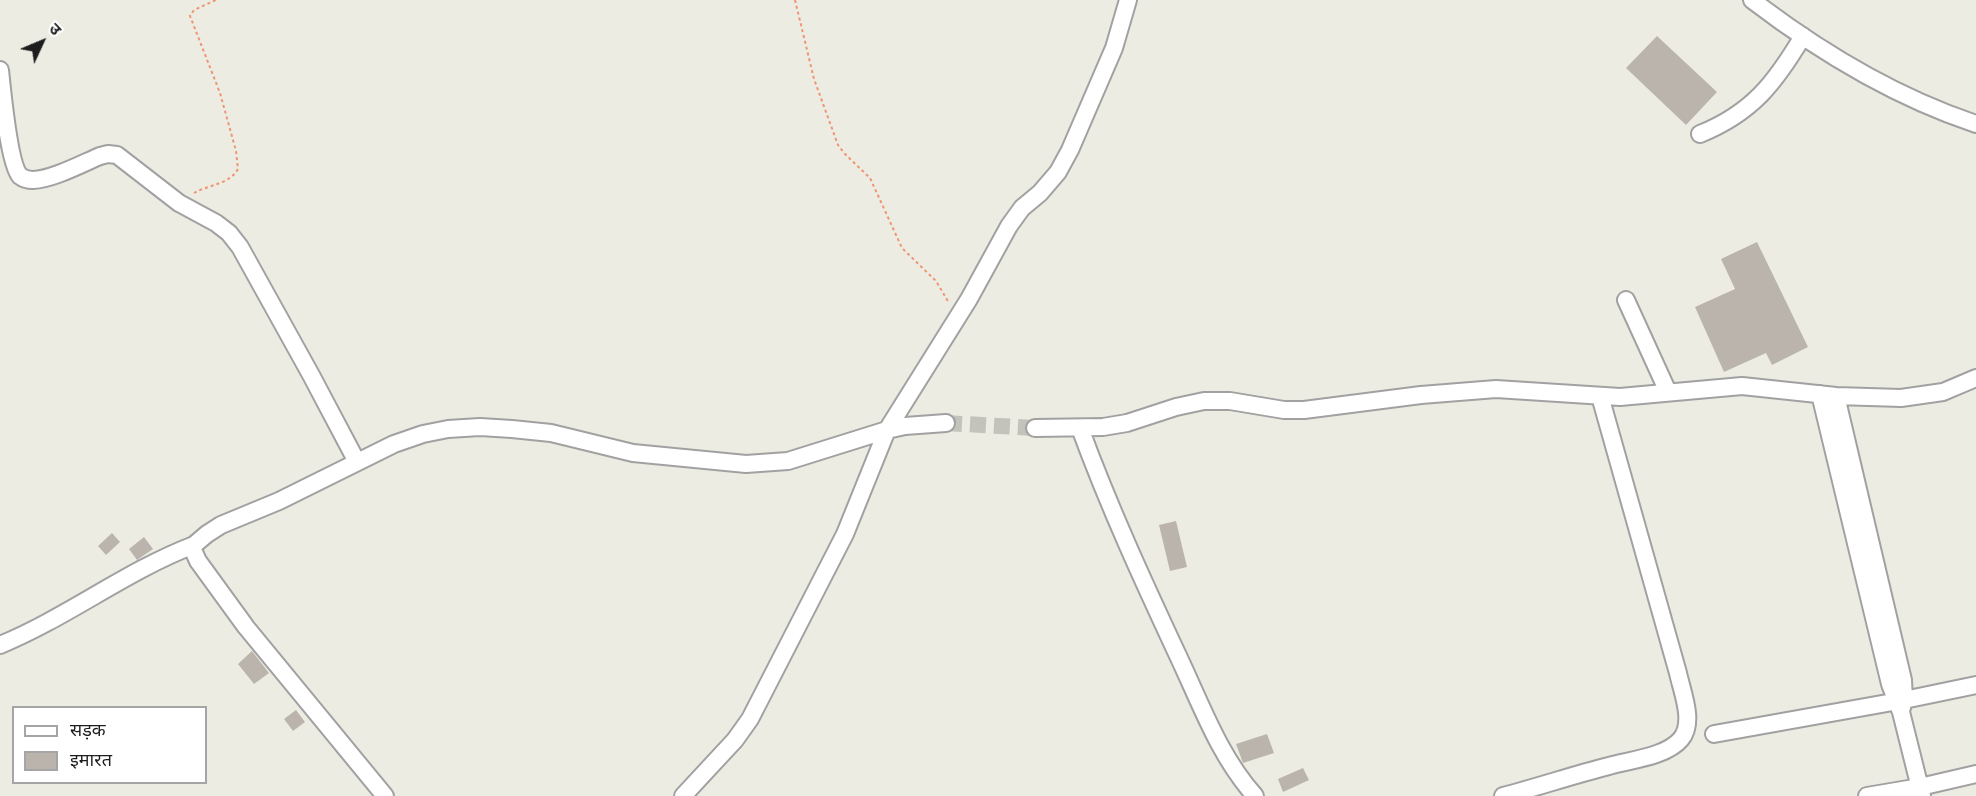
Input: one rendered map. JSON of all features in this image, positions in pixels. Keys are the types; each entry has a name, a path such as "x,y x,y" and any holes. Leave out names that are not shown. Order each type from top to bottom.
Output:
{"street":[{"path":"683,796 735,740 750,719 845,534 887,430 990,263 1009,226 1022,208 1041,193 1058,172 1111,57 1128,0"},
{"path":"1752,0 1803,36 1877,81 1946,114 1976,124"},
{"path":"1700,134 1718,127 1747,109 1782,69 1803,36"},
{"path":"0,70 13,157 20,175 34,180 48,177 100,156 117,155 179,203 216,223 229,233 240,247 357,462"},
{"path":"1626,300 1668,392"},
{"path":"1035,428 1080,428 1127,423 1176,407 1204,401 1230,401 1284,410 1304,410 1420,395 1496,389 1620,397 1742,386 1828,395 1901,398 1942,392 1976,378"},
{"path":"1828,395 1903,680 1900,704 1921,791"},
{"path":"1503,796 1609,765 1648,757 1681,739 1687,727 1687,714 1678,673 1600,396"},
{"path":"0,645 53,620 154,562 248,513 321,481 394,444 423,434 448,429 480,427 551,433 633,453 746,464 788,461 887,430 905,426 946,423"},
{"path":"1080,428 1097,475 1133,558 1207,717 1230,764 1255,796"},
{"path":"199,540 193,550 198,561 246,627 377,793"},
{"path":"1714,734 1900,704 1976,685"},
{"path":"1867,796 1921,791 1976,774"}],"path":[{"path":"179,203 203,188 231,178 238,169 236,151 220,93 190,16 194,10 216,0"},
{"path":"795,0 814,79 838,145 870,178 902,248 936,281 957,317"}],"building":[{"path":"1657,36 1717,92 1686,125 1626,68"},
{"path":"1757,242 1808,347 1772,365 1766,353 1724,372 1695,307 1735,289 1721,259"},
{"path":"1176,521 1187,567 1170,571 1159,525"},
{"path":"112,533 120,542 106,555 98,546"},
{"path":"144,537 153,549 137,560 129,549"},
{"path":"252,651 269,673 254,684 238,664"},
{"path":"296,710 305,722 293,731 284,719"},
{"path":"1267,734 1274,753 1243,763 1236,744"},
{"path":"1303,768 1309,780 1283,792 1278,779"}],"tunnel":[{"path":"946,423 1035,428"}]}
